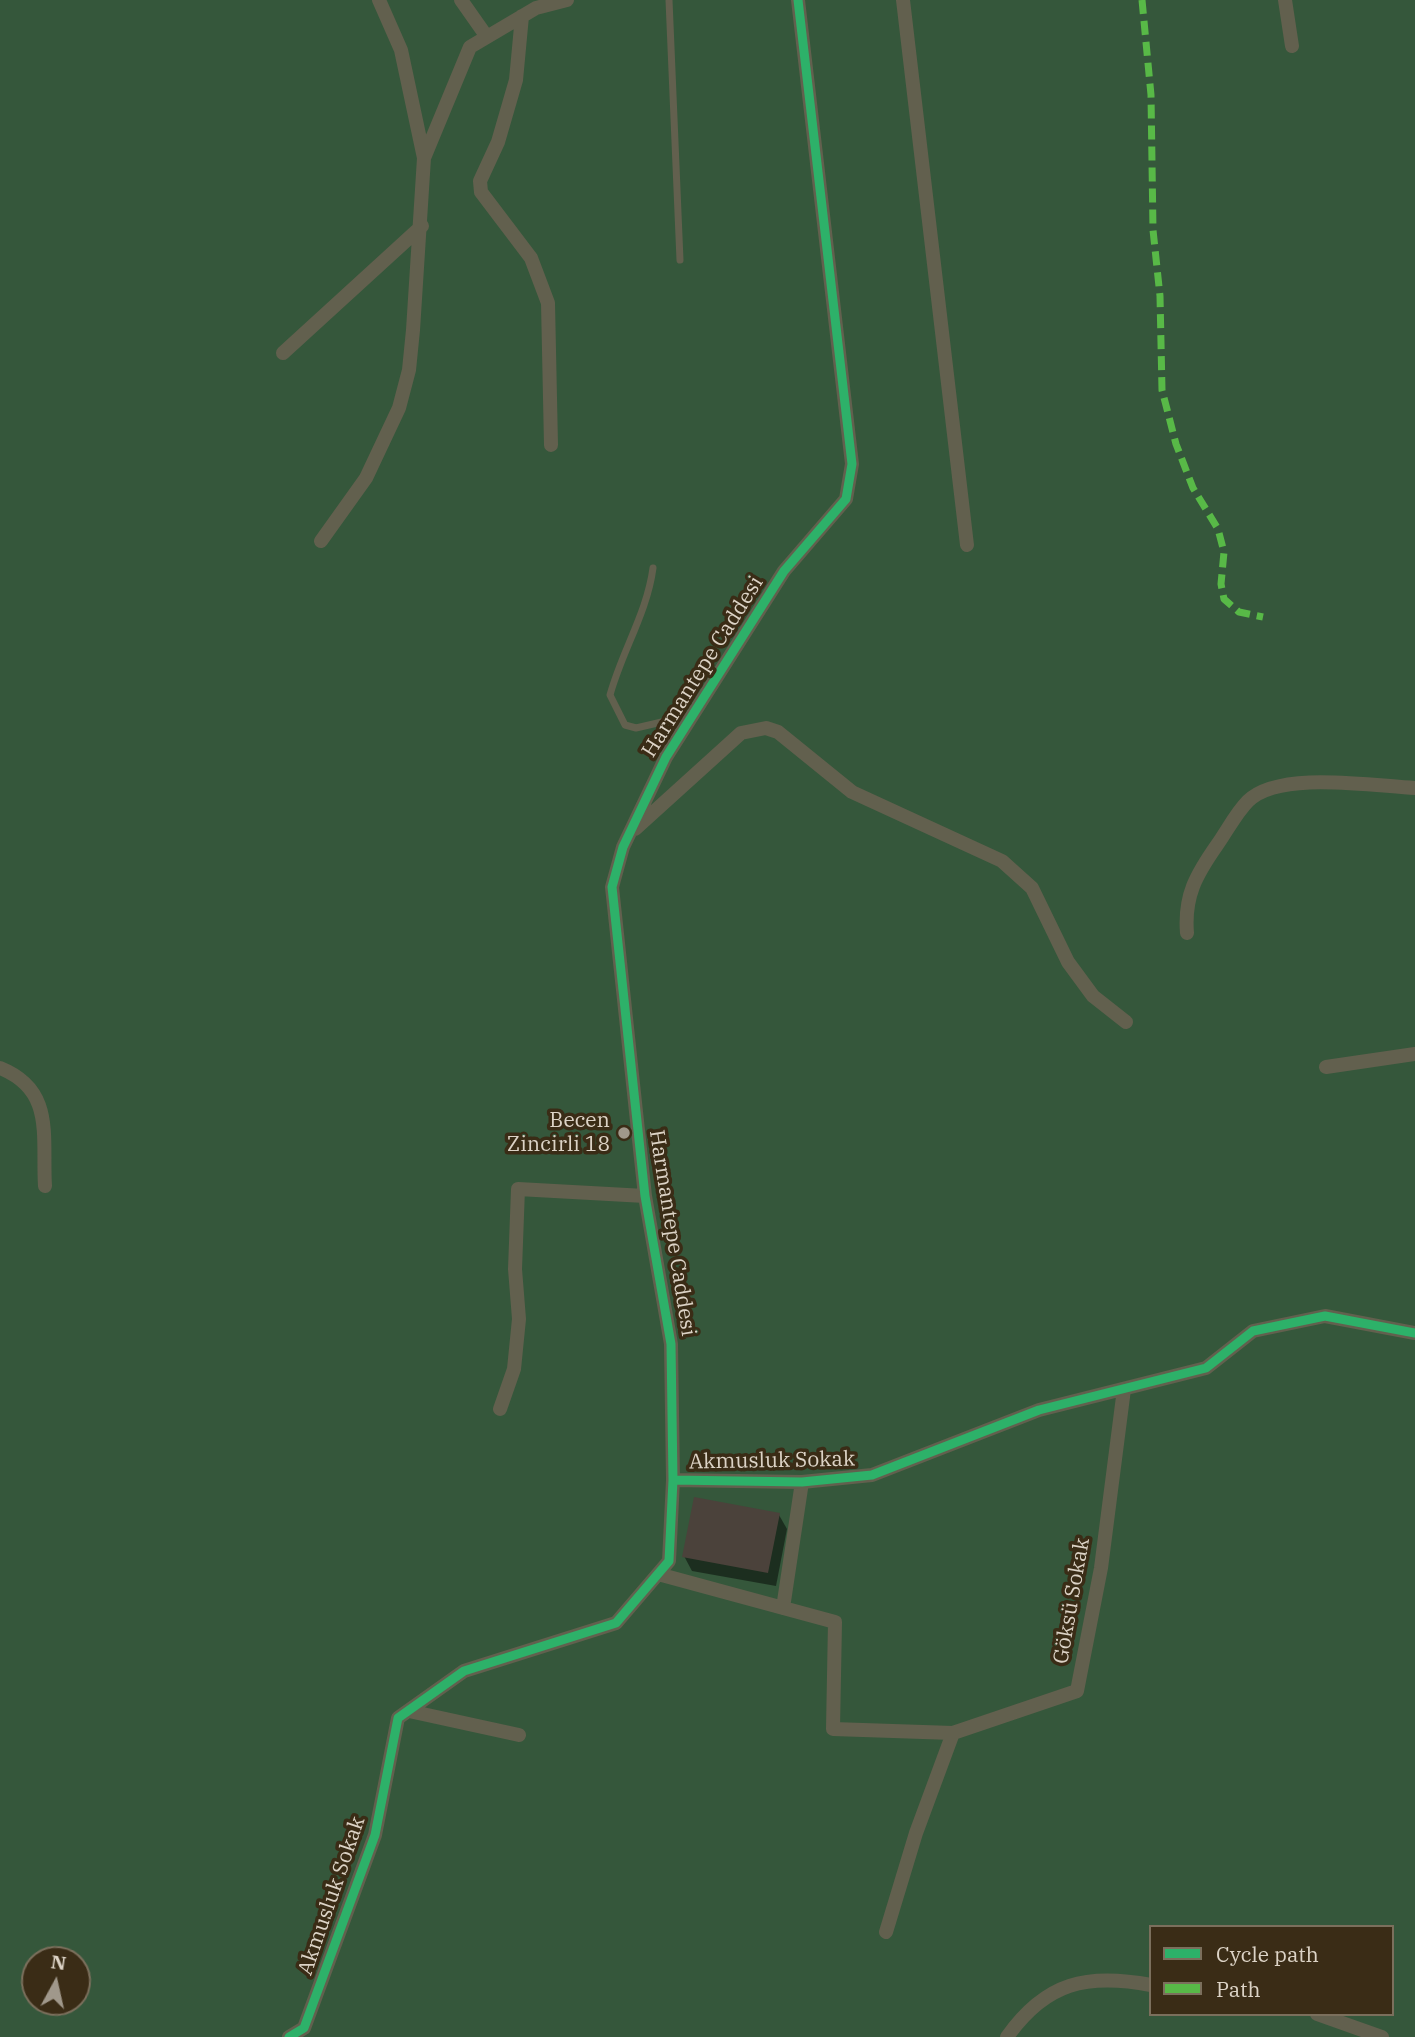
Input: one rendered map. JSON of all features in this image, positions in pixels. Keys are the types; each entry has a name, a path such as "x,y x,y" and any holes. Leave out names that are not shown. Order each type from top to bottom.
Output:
{"street":[{"path":"321,541 366,478 399,408 409,369 422,226 424,158 401,50 379,0"},
{"path":"461,0 487,37"},
{"path":"424,158 470,47 536,8 567,0"},
{"name":"Harmantepe Caddesi","path":"673,1480 671,1344 645,1196 612,887 630,834 666,757 784,571 846,499 852,464 798,0"},
{"path":"902,0 967,545"},
{"path":"1285,0 1292,46"},
{"path":"522,16 516,80 498,142 480,181 481,192 531,258 548,303 551,445"},
{"path":"283,354 422,226"},
{"path":"630,834 741,733 766,728 778,732 852,792 1002,861 1032,888 1068,962 1093,996 1126,1022"},
{"path":"1187,933 1188,894 1196,875 1248,801 1258,794 1268,788 1291,783 1415,788"},
{"path":"1326,1067 1415,1054"},
{"path":"0,1068 23,1080 41,1102 45,1186"},
{"path":"500,1409 514,1369 519,1319 514,1269 518,1189 645,1196"},
{"name":"Akmusluk Sokak","path":"289,2037 304,2028 375,1835 398,1718 464,1671 616,1623 669,1561 673,1480 802,1482 872,1475 1039,1410 1206,1368 1253,1331 1325,1316 1415,1333"},
{"name":"Göksü Sokak","path":"953,1733 1077,1691 1101,1568 1124,1389"},
{"path":"783,1608 802,1482"},
{"path":"658,1574 835,1622 833,1729 953,1733 916,1833 886,1932"},
{"path":"409,1711 519,1735"},
{"path":"1007,2037 1042,1999 1070,1984 1102,1978 1149,1985"},
{"path":"1323,2016 1382,2037"}],"lane":[{"path":"669,0 680,260"},
{"path":"653,568 646,603 617,669 611,695 625,725 636,728 692,715"}],"green space":[{"path":"0,0 1415,0 1415,2037 0,2037"}],"building":[{"path":"694,1497 780,1513 768,1573 682,1557"}],"marked path":[{"path":"1142,0 1151,95 1153,230 1160,296 1162,390 1176,444 1193,488 1218,529 1224,552 1221,584 1224,599 1239,612 1263,617"}],"cycle path":[{"path":"673,1480 671,1344 645,1196 612,887 623,847 666,757 784,571 846,499 852,464 798,0"},
{"path":"289,2037 304,2028 375,1835 398,1718 464,1671 616,1623 669,1561 673,1480 802,1482 872,1475 1039,1410 1206,1368 1253,1331 1325,1316 1415,1333"}],"place":[{"name":"Becen Zincirli 18","path":"624,1133"}]}
